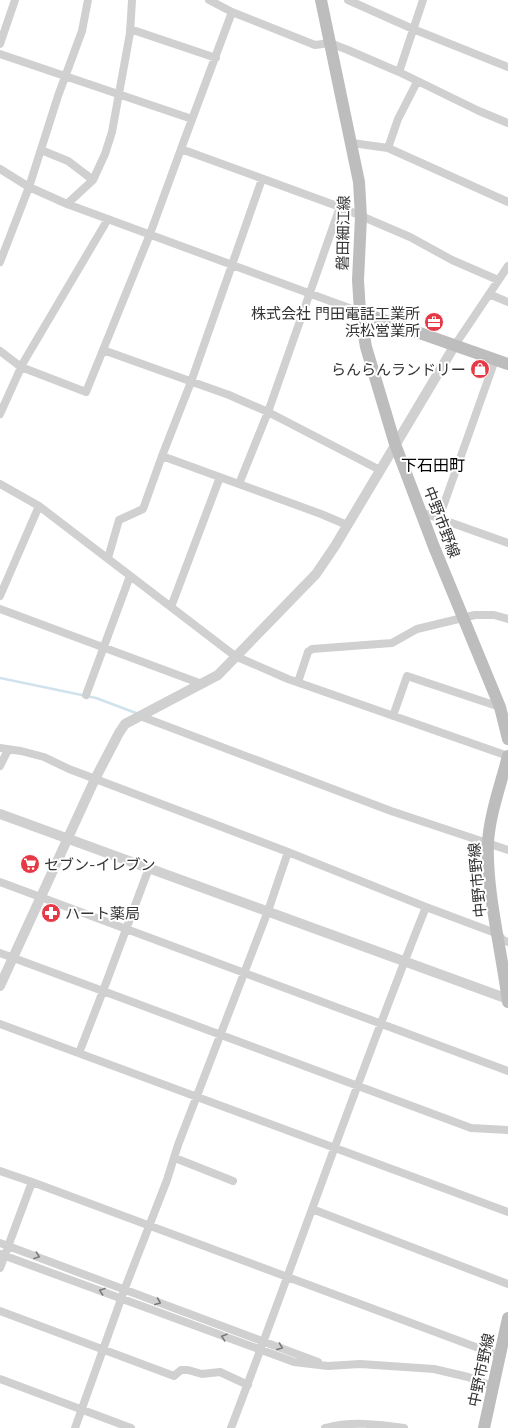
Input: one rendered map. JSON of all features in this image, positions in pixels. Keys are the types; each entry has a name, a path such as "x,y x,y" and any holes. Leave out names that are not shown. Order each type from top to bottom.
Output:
{"main road":[{"name":"磐田細江線","path":"321,0 359,182 361,216 358,280 360,312"},
{"path":"360,312 508,364"},
{"name":"中野市野線","path":"360,312 366,348 395,444 463,618 500,707 508,739"},
{"name":"中野市野線","path":"508,756 495,805 488,844 491,886 508,1000"},
{"name":"中野市野線","path":"484,1428 500,1356 506,1338 508,1318"}],"street":[{"path":"0,40 15,0"},
{"path":"1,257 29,187 58,96 82,31 88,0"},
{"path":"66,204 92,180 105,154 112,132 120,95 130,29 132,0"},
{"path":"209,0 232,12 315,45 330,43 399,72 416,82 508,123"},
{"path":"348,0 413,29 508,67"},
{"path":"399,72 423,0"},
{"path":"0,351 21,367 86,392 150,234 232,12"},
{"path":"130,29 216,58"},
{"path":"0,54 192,119"},
{"path":"388,148 398,119 416,82"},
{"path":"352,143 388,148 508,202"},
{"path":"181,149 262,180 340,207 410,237 452,260 498,280"},
{"path":"41,150 68,161 92,180"},
{"path":"0,169 29,187 66,204 360,312"},
{"path":"108,558 119,520 144,509 162,456 191,382 231,264 262,180"},
{"path":"239,484 268,412 340,207"},
{"path":"0,414 21,367 108,219"},
{"path":"0,986 95,779 125,724 218,675 316,574 455,345 508,266"},
{"path":"489,294 508,302"},
{"path":"103,350 229,395 268,412 380,470"},
{"path":"439,518 495,360"},
{"path":"162,456 321,514 347,525"},
{"path":"171,607 220,477"},
{"path":"0,484 39,506 235,656 298,682 508,756"},
{"path":"0,596 39,506"},
{"path":"421,512 508,543"},
{"path":"86,695 130,576"},
{"path":"0,609 202,684"},
{"path":"298,682 308,652 312,649 392,643 411,631 463,618 488,614 508,619"},
{"path":"393,716 407,676 500,707"},
{"path":"140,716 391,812 508,850"},
{"path":"0,766 4,749 21,751 44,757 69,769 498,934 503,940 508,942"},
{"path":"0,814 508,1000"},
{"path":"75,1428 125,1288 268,912 288,852"},
{"path":"79,1053 149,868"},
{"path":"0,882 313,1000 381,1023 411,1036 508,1072"},
{"path":"231,1428 404,961 426,907"},
{"path":"0,953 471,1128 508,1130"},
{"path":"0,1024 508,1212"},
{"path":"175,1158 233,1181"},
{"path":"0,1171 150,1225 500,1356"},
{"path":"0,1268 2,1255 8,1246 32,1182"},
{"path":"312,1209 508,1284"},
{"path":"0,1243 125,1288 184,1313 264,1341 328,1366"},
{"path":"2,1255 294,1362 328,1366 360,1364 434,1369 468,1377 494,1387"},
{"path":"0,1311 174,1376 181,1370 188,1370 202,1374 220,1372 248,1385"},
{"path":"0,1379 131,1428"},
{"path":"325,1428 336,1425 363,1424 404,1428"}],"waterway":[{"path":"0,678 96,698 136,713"}],"place":[{"name":"株式会社 門田電話工業所 浜松営業所","path":"434,322"},
{"name":"らんらんランドリー","path":"480,369"},
{"name":"セブン-イレブン","path":"30,864"},
{"name":"ハート薬局","path":"51,913"}],"district":[{"name":"下石田町","path":"433,465"}]}
